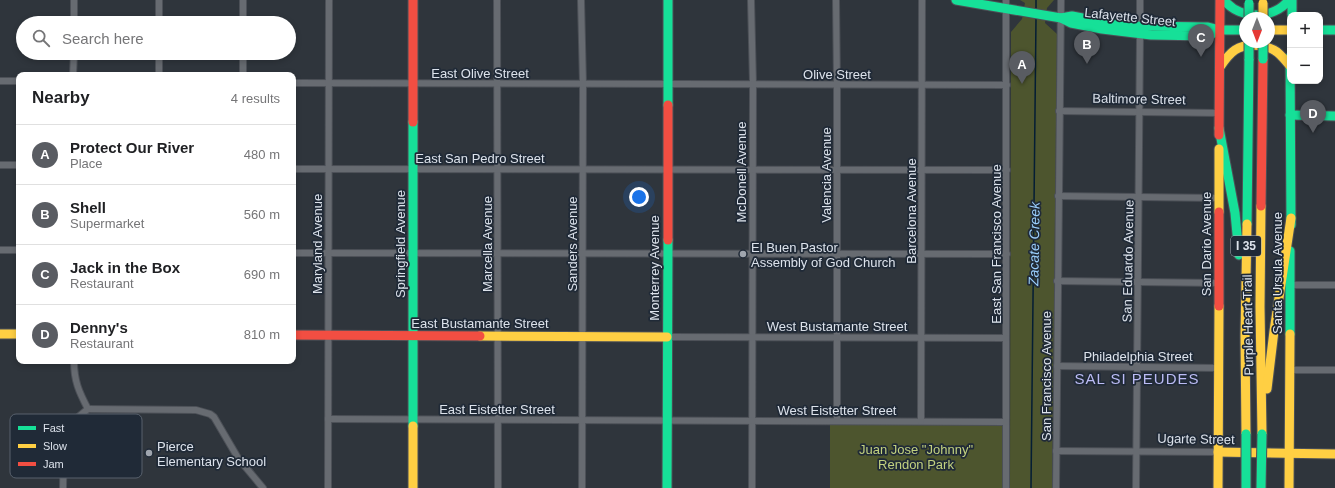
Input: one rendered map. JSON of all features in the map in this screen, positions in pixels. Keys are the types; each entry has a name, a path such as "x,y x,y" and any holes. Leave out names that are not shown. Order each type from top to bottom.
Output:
{"main road":[{"name":"Springfield Avenue","path":"413,0 413,488"},
{"name":"Monterrey Avenue","path":"667,488 668,0"},
{"name":"Lafayette Street","path":"956,0 1006,4 1024,11 1061,18 1072,16 1140,30 1208,27 1220,30 1239,30"},
{"name":"San Dario Avenue","path":"1218,488 1220,0"},
{"path":"1224,0 1236,11 1247,14 1268,14 1275,12 1280,10 1289,0"},
{"path":"1292,0 1292,12"},
{"path":"1249,1 1249,12"},
{"path":"1263,1 1263,12"},
{"path":"1275,30 1287,30"},
{"path":"1323,30 1335,30"},
{"path":"1220,67 1236,50 1246,46 1262,46 1277,52 1287,63"},
{"name":"Purple Heart Trail","path":"1246,488 1245,336 1249,48"},
{"name":"Purple Heart Trail","path":"1261,488 1262,408 1260,307 1263,48"},
{"name":"Santa Ursula Avenue","path":"1289,488 1291,218 1290,84"},
{"path":"1290,115 1335,116"},
{"path":"1219,128 1235,213 1245,336"},
{"path":"1262,408 1269,385 1274,332 1291,218"},
{"path":"0,334 16,334"},
{"name":"East Bustamante Street","path":"296,335 667,337"},
{"name":"Ugarte Street","path":"1218,452 1335,454"}],"street":[{"path":"74,0 74,16"},
{"path":"159,0 159,16"},
{"path":"243,0 243,16"},
{"name":"Maryland Avenue","path":"328,488 329,0"},
{"name":"Marcella Avenue","path":"497,0 498,488"},
{"name":"Sanders Avenue","path":"581,0 583,84 582,488"},
{"name":"McDonell Avenue","path":"751,0 753,84 752,488"},
{"name":"Valencia Avenue","path":"836,0 837,421"},
{"name":"Barcelona Avenue","path":"922,0 922,422"},
{"name":"San Francisco Avenue","path":"1056,488 1061,0"},
{"name":"San Eduardo Avenue","path":"1136,488 1140,0"},
{"name":"East San Francisco Avenue","path":"1006,4 1006,488"},
{"path":"74,60 74,72"},
{"path":"159,60 159,72"},
{"path":"243,60 243,72"},
{"path":"0,81 16,81"},
{"name":"East Olive Street","path":"296,83 668,84"},
{"name":"Olive Street","path":"668,84 1007,85"},
{"name":"Baltimore Street","path":"1059,111 1219,113"},
{"path":"0,165 16,165"},
{"name":"East San Pedro Street","path":"296,169 1007,170"},
{"path":"1058,196 1219,198"},
{"path":"0,250 16,250"},
{"path":"296,253 1007,254"},
{"path":"1057,281 1219,283"},
{"path":"1290,285 1335,285"},
{"name":"West Bustamante Street","path":"667,337 1006,338"},
{"path":"74,364 77,388 88,409"},
{"name":"Philadelphia Street","path":"1057,366 1218,368"},
{"path":"1290,370 1335,370"},
{"path":"82,414 88,409 196,410 210,414 214,417 238,458 261,487"},
{"name":"East Eistetter Street","path":"328,419 667,421"},
{"name":"West Eistetter Street","path":"667,421 1006,422"},
{"name":"Ugarte Street","path":"1056,452 1218,452"},
{"path":"63,478 63,488"}],"green space":[{"path":"1020,0 1054,0 1047,8 1045,23 1057,34 1052,488 1010,488 1011,32 1022,19 1025,3"},
{"name":"Juan Jose \"Johnny\" Rendon Park","path":"830,425 1001,425 1003,428 1003,488 830,488"}],"waterway":[{"name":"Zacate Creek","path":"1036,0 1036,10"},
{"name":"Zacate Creek","path":"1031,488 1036,18"}],"traffic: fast":[{"path":"668,0 668,105"},
{"path":"956,0 1061,18 1071,23 1102,29 1151,35 1208,36 1220,30"},
{"path":"1224,0 1231,7 1239,11 1256,15 1274,11 1282,7 1289,0"},
{"path":"1292,0 1292,12"},
{"path":"1249,3 1249,12"},
{"path":"1061,18 1072,16 1103,22 1138,26 1208,27 1220,30 1239,30"},
{"path":"1323,30 1335,30"},
{"path":"1249,48 1249,59"},
{"path":"1263,48 1263,59"},
{"path":"1247,224 1249,59"},
{"path":"1290,84 1291,225"},
{"path":"1290,115 1335,116"},
{"path":"413,122 413,426"},
{"path":"1219,128 1235,213 1239,255"},
{"path":"667,488 668,240"},
{"path":"1290,251 1290,334"},
{"path":"1246,434 1246,488"},
{"path":"1261,488 1262,434"}],"traffic: slow":[{"path":"1263,3 1263,12"},
{"path":"1275,30 1287,30"},
{"path":"1220,67 1235,50 1250,45 1272,49 1281,55 1287,62"},
{"path":"1219,149 1219,212"},
{"path":"1261,206 1260,307 1262,434"},
{"path":"1267,389 1291,218"},
{"path":"1246,434 1245,336 1247,224"},
{"path":"1218,488 1219,306"},
{"path":"0,334 16,334"},
{"path":"1289,488 1290,334"},
{"path":"480,336 667,337"},
{"path":"413,426 413,488"},
{"path":"1218,452 1335,454"}],"traffic: jam":[{"path":"413,0 413,122"},
{"path":"1219,135 1220,0"},
{"path":"1261,206 1263,59"},
{"path":"668,105 668,240"},
{"path":"1219,212 1219,306"},
{"path":"296,335 480,336"}],"place":[{"name":"Jack in the Box","path":"1201,57"},
{"name":"Shell","path":"1087,64"},
{"name":"Protect Our River","path":"1022,84"},
{"name":"Denny's","path":"1313,133"},
{"name":"El Buen Pastor Assembly of God Church","path":"743,254"},
{"name":"Pierce Elementary School","path":"149,453"}],"district":[{"name":"SAL SI PEUDES","path":"1137,378"}]}
